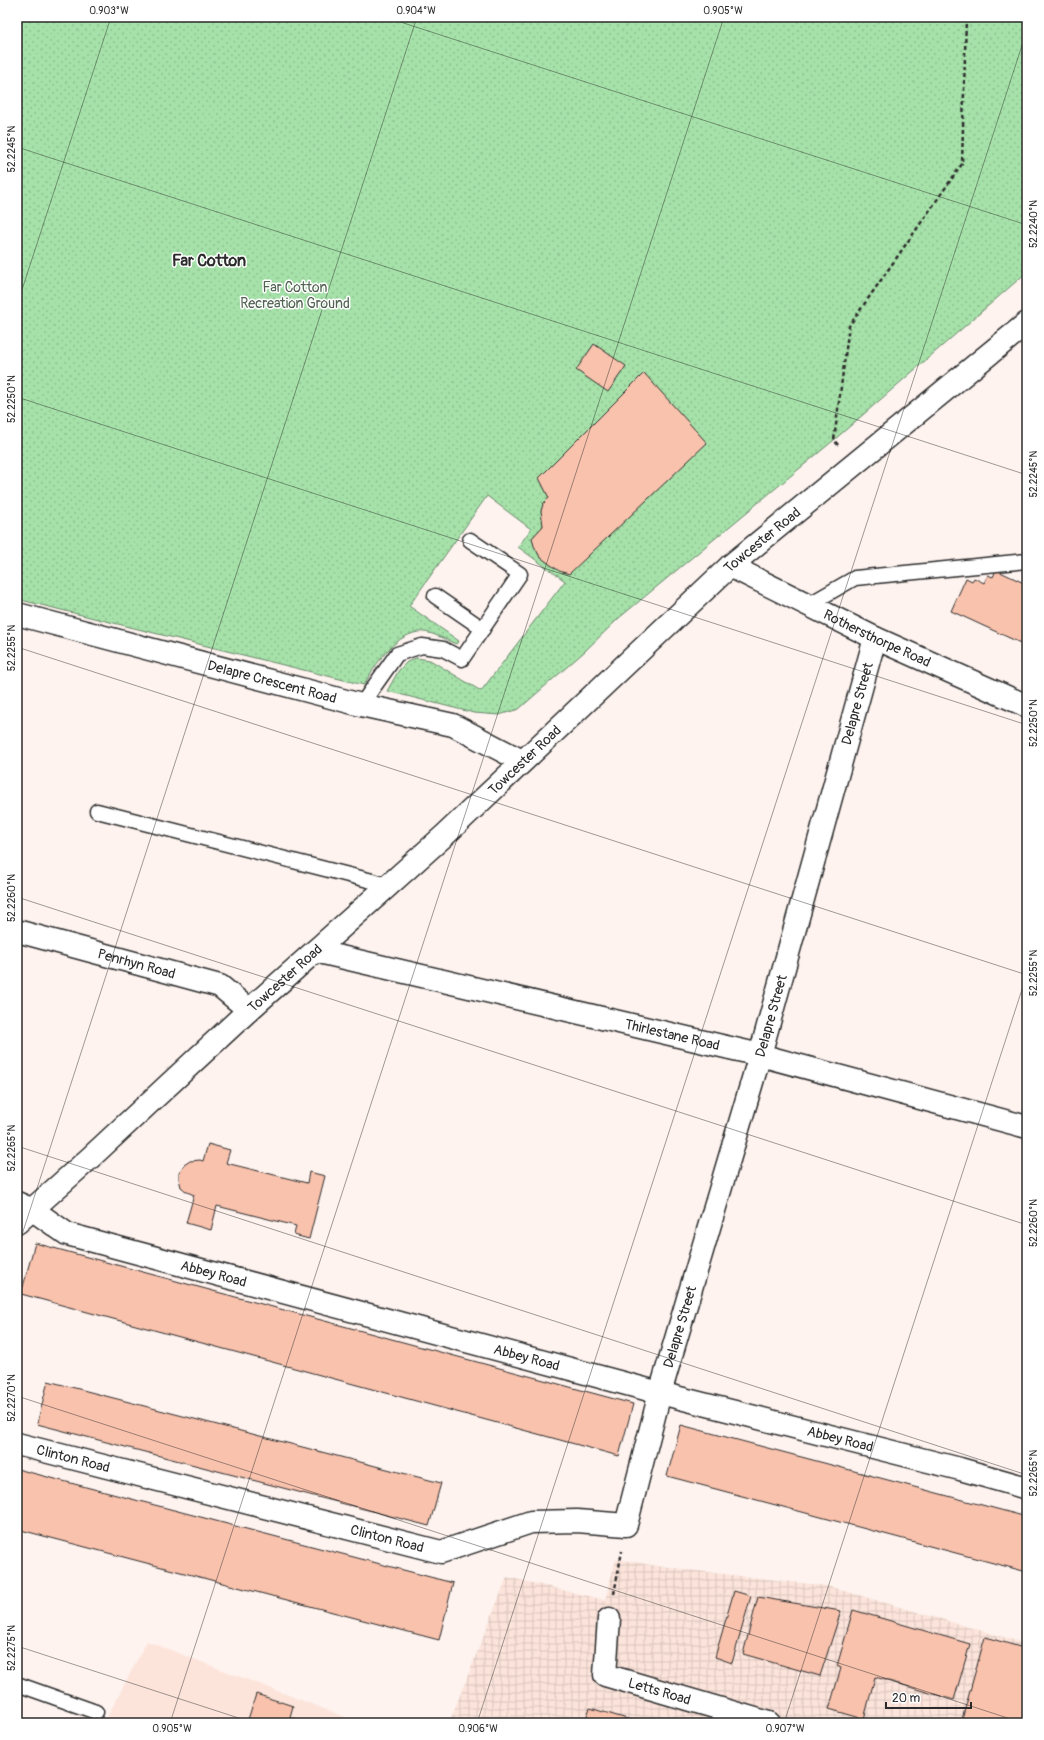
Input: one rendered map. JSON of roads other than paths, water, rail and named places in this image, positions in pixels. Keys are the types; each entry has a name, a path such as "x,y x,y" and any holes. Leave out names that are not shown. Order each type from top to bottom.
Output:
{"street":[{"name":"Towcester Road","path":"17,1223 22,1210 388,885 522,762 730,566 1027,323"},
{"name":"Rothersthorpe Road","path":"730,566 876,638 1027,706"},
{"name":"Delapre Crescent Road","path":"17,614 361,706 453,725 522,762"},
{"name":"Delapre Street","path":"660,1393 760,1054 876,638"},
{"name":"Penrhyn Road","path":"17,931 220,986 249,1010"},
{"name":"Thirlestane Road","path":"315,951 760,1054 1027,1127"},
{"name":"Abbey Road","path":"22,1210 67,1234 660,1393 960,1469 1027,1488"},
{"name":"Clinton Road","path":"17,1444 441,1552 531,1522 576,1521 626,1525 660,1393"},
{"name":"Letts Road","path":"609,1619 605,1675 769,1723"}],"lane":[{"path":"361,706 397,654 422,646 443,649 462,660 520,574 470,540"},
{"path":"808,605 856,578 1027,561"},
{"path":"435,596 483,629"},
{"path":"97,811 388,885"},
{"path":"17,1684 96,1712"}],"district":[{"name":"Far Cotton","path":"209,260"}],"park label":[{"name":"Far Cotton Recreation Ground","path":"295,296"}]}
